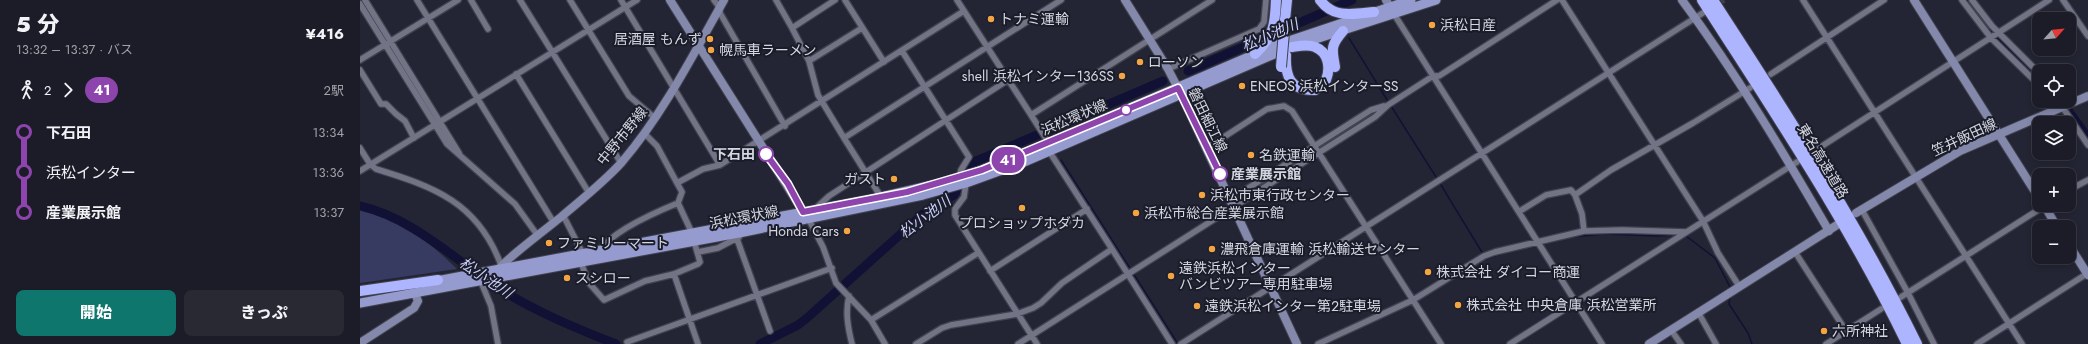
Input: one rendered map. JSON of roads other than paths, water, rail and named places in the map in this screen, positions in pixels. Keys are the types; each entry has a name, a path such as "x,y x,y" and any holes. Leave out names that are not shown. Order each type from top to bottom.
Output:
{"highway":[{"path":"1255,54 1269,39 1274,26 1276,0"},
{"path":"1287,0 1288,19 1284,71 1286,84 1296,93 1309,97 1323,92 1333,80 1335,69 1332,50 1333,43 1343,31"},
{"path":"1288,19 1294,0"},
{"name":"東名高速道路","path":"1701,0 1794,141 1828,197 1870,271 1908,344"},
{"name":"東名高速道路","path":"1713,0 1805,142 1840,200 1878,266 1917,344"},
{"path":"1322,3 1333,12 1341,15 1374,12"},
{"path":"1284,71 1294,85 1305,90 1315,90 1320,87 1326,80 1329,73 1326,56 1320,50 1314,46 1292,47"},
{"path":"360,290 403,283 438,280"}],"main road":[{"path":"670,0 758,142 788,184 805,215"},
{"name":"中野市野線","path":"494,279 499,267 554,223 621,163 655,118 724,0"},
{"name":"磐田細江線","path":"1125,0 1150,39 1180,91 1235,207 1297,344"},
{"name":"浜松環状線","path":"1180,91 1255,54 1296,38 1411,0"},
{"name":"浜松環状線","path":"361,301 415,294 483,278 499,267 582,258 600,250 693,237 744,232 805,215 814,210 960,182 973,173 1180,91 1292,47 1343,31 1390,7 1436,0"},
{"path":"1682,0 1747,90 1794,164 1829,231"},
{"path":"1914,0 2032,187"},
{"name":"笠井飯田線","path":"2076,101 2088,96"},
{"name":"笠井飯田線","path":"1859,212 1915,176 1960,151 2061,108"},
{"name":"浜松環状線","path":"361,301 438,280 469,275 494,279 582,258 805,215 916,196 1024,162 1048,144"},
{"path":"1649,344 1837,225"},
{"path":"2076,256 2088,274"},
{"path":"360,343 417,305 418,301 415,294"}],"street":[{"path":"365,0 388,42 437,123 447,144 463,160 515,204 538,236"},
{"path":"417,0 554,223"},
{"path":"360,60 458,0"},
{"path":"471,0 488,29"},
{"path":"520,0 621,163"},
{"path":"570,0 629,96 655,118"},
{"path":"621,0 720,165"},
{"path":"360,171 637,0"},
{"path":"714,0 720,8 720,13 785,126"},
{"path":"776,0 809,61 818,96 881,197"},
{"path":"792,28 835,0"},
{"path":"845,0 884,62"},
{"path":"956,0 1040,129 1112,249 1131,272 1172,344"},
{"path":"844,138 1061,0"},
{"path":"1031,115 1212,0"},
{"path":"1168,69 1259,29 1264,22 1266,0"},
{"path":"1231,199 1371,110 1388,104 1433,76 1439,76 1557,0"},
{"path":"1562,0 1703,221 1734,290"},
{"path":"1803,0 2022,344"},
{"path":"1771,74 1884,0"},
{"path":"1962,0 1992,37 2032,78"},
{"path":"1972,0 1999,33 2032,66"},
{"path":"1819,148 2049,0"},
{"path":"2063,0 2088,36"},
{"path":"360,4 388,42"},
{"path":"1390,7 1539,241 1602,344"},
{"path":"677,183 708,167 720,165 785,126 964,11"},
{"path":"1181,344 1706,11"},
{"path":"809,61 862,28"},
{"path":"902,51 969,157 961,170 960,182 964,197 955,209 955,215 1037,344"},
{"path":"360,70 381,104 386,104 405,121 414,138"},
{"path":"516,74 589,193"},
{"path":"814,210 829,196 946,122 1008,80"},
{"path":"1575,195 1610,170 1747,90"},
{"path":"1018,344 1375,117 1388,104"},
{"path":"1207,148 1267,109 1284,106 1292,111 1441,344"},
{"path":"2067,108 2086,141"},
{"path":"563,215 582,258 589,283 604,300 645,281 674,274 700,262 693,237 678,203 682,192 657,146 644,133"},
{"path":"360,148 370,164 376,169 420,183 443,193 457,203 486,233 499,267"},
{"path":"1510,344 1794,164"},
{"path":"2076,186 2088,180"},
{"path":"1520,212 1546,195 1571,190 1575,195 1582,214 1584,231"},
{"path":"600,250 605,243 650,215 678,203"},
{"path":"990,271 1087,209"},
{"path":"1859,212 1908,293 1934,344"},
{"path":"1901,297 2034,212"},
{"path":"805,215 823,247 836,282 871,320 886,344"},
{"path":"1318,344 1413,300 1484,256 1495,252 1584,231 1622,230 1685,232"},
{"path":"698,252 718,248 737,239 744,232"},
{"path":"737,239 770,330"},
{"path":"916,344 942,328 951,325 1017,314 1041,303 1062,283 1112,249"},
{"path":"1795,252 1846,332"},
{"path":"871,320 978,253"},
{"path":"627,342 832,268"},
{"path":"674,274 698,344"},
{"path":"1977,344 2088,274"},
{"path":"483,278 491,306 498,344"},
{"path":"847,294 846,306 848,328 852,344"},
{"path":"1826,344 1881,309"},
{"path":"1698,312 1716,344"},
{"path":"1671,330 1681,344"}],"waterway":[{"name":"松小池川","path":"1188,71 1352,0"},
{"name":"松小池川","path":"1967,0 1991,32 2032,72"},
{"path":"1349,38 1389,103"},
{"name":"松小池川","path":"760,344 798,325 923,214 954,195 974,162 1163,81"},
{"path":"1391,106 1436,177"},
{"name":"松小池川","path":"2066,108 2088,138"},
{"path":"1061,160 1131,270"},
{"path":"1441,185 1483,254"},
{"name":"松小池川","path":"360,206 397,219 414,229 509,295 569,325 616,344"},
{"path":"1570,237 1604,234 1657,236 1678,235"},
{"path":"1686,236 1715,258 1731,289"},
{"path":"1485,257 1486,259 1507,252"},
{"path":"1133,273 1178,344"},
{"path":"1730,297 1729,304 1748,333 1752,344"}],"tunnel":[{"path":"1714,6 1724,0"}],"place":[{"name":"トナミ運輸","path":"991,19"},
{"name":"浜松日産","path":"1432,25"},
{"name":"居酒屋 もんず","path":"710,39"},
{"name":"幌馬車ラーメン","path":"711,50"},
{"name":"ローソン","path":"1140,62"},
{"name":"shell 浜松インター136SS","path":"1122,76"},
{"name":"ENEOS 浜松インターSS","path":"1242,86"},
{"name":"下石田","path":"766,154"},
{"name":"名鉄運輸","path":"1251,155"},
{"name":"産業展示館","path":"1220,174"},
{"name":"ガスト","path":"894,179"},
{"name":"浜松市東行政センター","path":"1202,195"},
{"name":"プロショップホダカ","path":"1022,208"},
{"name":"浜松市総合産業展示館","path":"1136,213"},
{"name":"Honda Cars","path":"847,231"},
{"name":"ファミリーマート","path":"549,243"},
{"name":"濃飛倉庫運輸 浜松輸送センター","path":"1212,249"},
{"name":"株式会社 ダイコー商運","path":"1428,272"},
{"name":"遠鉄浜松インター バンビツアー専用駐車場","path":"1171,276"},
{"name":"スシロー","path":"567,278"},
{"name":"株式会社 中央倉庫 浜松営業所","path":"1458,305"},
{"name":"遠鉄浜松インター第２駐車場","path":"1197,306"},
{"name":"六所神社","path":"1824,331"}]}
